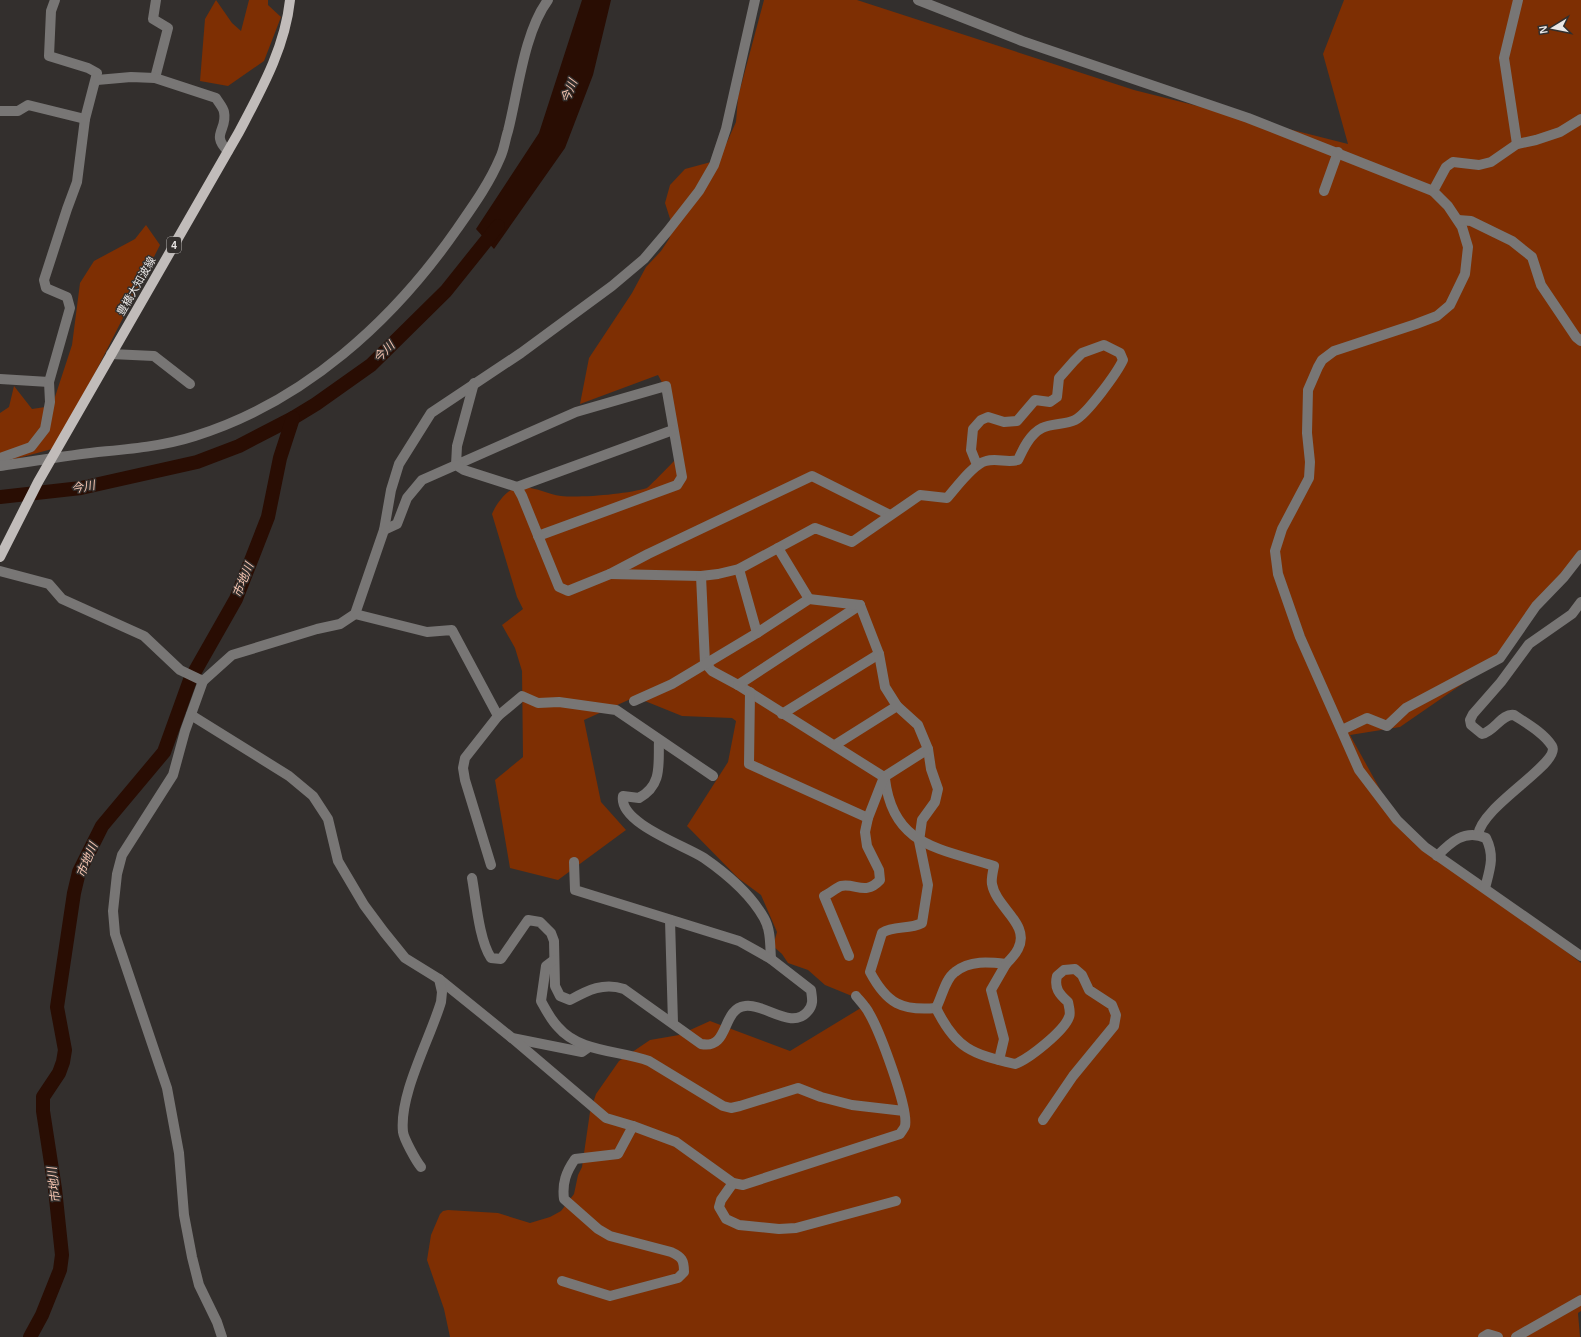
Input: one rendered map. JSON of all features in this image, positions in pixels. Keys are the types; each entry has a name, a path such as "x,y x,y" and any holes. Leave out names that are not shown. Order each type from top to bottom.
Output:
{"main road":[{"name":"豊橋大知波線","path":"0,557 38,482 228,151 270,74 281,42 290,0"}],"street":[{"path":"0,458 31,447 45,429 50,402 49,382 70,308 68,297 46,288 44,280 77,182 85,119 89,100 97,80 97,73 88,68 49,56 51,11 55,0"},
{"path":"155,78 168,28 152,19 156,0"},
{"path":"0,466 162,444 222,427 269,404 302,385 368,334 427,270 484,191 501,156 531,36 540,11 548,0"},
{"path":"222,1337 217,1322 199,1285 184,1215 179,1153 167,1088 115,934 113,911 117,874 122,855 173,775 203,681 232,656 310,631 340,624 355,614 384,530 391,490 399,464 431,413 522,352 612,286 644,259 699,191 714,165 726,129 755,0"},
{"path":"918,0 1022,41 1248,118 1338,152 1433,191 1448,206 1458,220 1466,237 1468,247 1465,274 1450,305 1437,316 1334,351 1322,360 1308,390 1307,433 1310,462 1308,478 1282,529 1275,551 1278,574 1300,637 1359,770 1368,785 1397,820 1437,856 1581,956"},
{"path":"1516,144 1504,58 1518,0"},
{"path":"97,80 131,77 155,78 216,98 224,111 224,121 219,135 220,144 228,151"},
{"path":"0,111 18,111 28,105 45,111 85,119"},
{"path":"1433,191 1446,167 1453,162 1479,165 1491,162 1516,144 1536,140 1554,134 1581,120"},
{"path":"1324,191 1338,152"},
{"path":"1458,220 1471,221 1512,241 1532,257 1541,285 1576,337 1581,341"},
{"path":"610,574 701,576 718,574 739,569 816,528 852,542 920,495 947,498 977,465 985,461 1010,462 1018,460 1025,445 1041,428 1076,420 1101,393 1119,368 1123,360 1120,353 1104,345 1082,353 1059,378 1058,397 1050,402 1035,400 1017,421 1004,422 988,417 981,420 973,429 971,450 977,465"},
{"path":"111,354 154,356 190,384"},
{"path":"0,379 49,382"},
{"path":"456,465 457,446 474,383"},
{"path":"384,530 397,524 407,498 422,480 576,412 666,386 682,477 677,485 538,536"},
{"path":"456,465 464,470 517,487 673,430"},
{"path":"517,487 560,587 568,591 610,574 648,554 812,476 890,515"},
{"path":"778,548 809,599"},
{"path":"1342,730 1367,718 1387,726 1406,708 1416,701 1500,658 1536,606 1564,577 1581,555"},
{"path":"739,569 756,633"},
{"path":"0,571 49,584 62,600 144,636 180,670 203,681"},
{"path":"701,576 705,663 712,671 750,692 782,714 835,745 884,777 886,789 896,817 908,832 919,841 994,866 992,884 999,902 1016,921 1021,934 1018,949 1006,964 991,990 1004,1039 999,1060"},
{"path":"634,701 655,693 756,633 809,599 860,605"},
{"path":"1478,835 1479,827 1487,816 1506,796 1542,768 1552,755 1553,750 1552,746 1541,735 1514,714 1506,716 1495,727 1482,734 1471,725 1470,720 1473,714 1501,682 1529,644 1567,618 1581,602"},
{"path":"860,605 879,654 885,687 897,706 918,725 928,749 938,789 935,802 922,820 919,841 928,885 922,923 914,927 888,928 882,933 870,972 875,982 899,1006 916,1009 936,1008"},
{"path":"738,685 860,605"},
{"path":"355,614 427,632 452,630 498,716"},
{"path":"782,714 879,654"},
{"path":"750,692 749,764 868,818"},
{"path":"491,865 465,780 463,768 466,758 498,716 522,696 538,703 559,702 616,710 713,776"},
{"path":"835,745 897,706"},
{"path":"191,716 289,776 312,796 328,819 338,861 364,905 405,958 439,979 512,1038 606,1118 676,1142 733,1184 742,1185 758,1181 900,1134 904,1126 904,1111 881,1040 869,1012 856,996"},
{"path":"659,740 657,778 654,786 639,798 623,796 622,800 625,808 642,825 661,838 702,857 739,885 764,918 770,936 771,960"},
{"path":"849,956 824,896 841,886 863,888 874,887 880,880 879,870 867,846 865,832 868,818 884,777 928,749"},
{"path":"1437,856 1453,840 1478,835 1486,838 1492,853 1492,863 1485,888"},
{"path":"472,878 481,928 488,953 492,958 501,959 524,924 532,920 540,922 551,933 554,942 554,986 560,996 570,1000 592,988 613,985 624,989 673,1022 701,1044 709,1046 716,1043 734,1011 743,1006 752,1005 787,1018 796,1018 805,1015 811,1007 813,999 811,990 771,960 739,941 576,890 574,862"},
{"path":"670,920 673,1022"},
{"path":"554,960 546,966 541,1001 558,1028 571,1039 590,1047 649,1061 724,1106 731,1108 798,1088 821,1097 852,1105 904,1111"},
{"path":"936,1008 954,972 972,964 985,961 1006,964"},
{"path":"936,1008 946,1027 954,1038 965,1048 999,1060 1016,1064 1025,1060 1066,1024 1070,1016 1068,1002 1059,994 1055,984 1057,976 1064,970 1075,969 1082,975 1089,990 1112,1006 1116,1015 1114,1026 1073,1076 1043,1120"},
{"path":"420,1168 403,1134 402,1116 408,1091 441,1002 442,992 439,979"},
{"path":"512,1038 582,1052 590,1047"},
{"path":"562,1281 610,1296 678,1278 684,1272 684,1261 681,1256 610,1236 598,1229 564,1199 562,1188 567,1170 575,1158 618,1154 633,1126"},
{"path":"733,1184 721,1200 719,1207 726,1220 739,1226 779,1229 796,1228 896,1201"},
{"path":"1516,1337 1581,1300"},
{"path":"1483,1337 1488,1334 1498,1337"}],"shaded area":[{"path":"216,0 232,23 241,31 249,0 268,0 268,5 281,17 264,61 228,86 200,81 205,19"},
{"path":"764,0 857,0 1134,90 1348,144 1323,54 1344,0 1581,0 1581,555 1500,658 1400,727 1350,735 1397,820 1581,963 1581,1311 1578,1313 1580,1337 450,1337 444,1309 427,1260 431,1235 440,1214 443,1211 448,1210 498,1213 530,1223 550,1217 561,1211 574,1194 578,1175 582,1167 590,1112 596,1094 619,1061 650,1040 679,1035 710,1021 790,1051 869,1003 825,985 808,970 788,963 782,954 773,946 777,932 761,895 738,878 687,826 728,762 736,721 732,718 682,716 635,697 584,720 601,802 626,830 558,880 510,868 495,780 523,757 522,671 515,648 502,625 523,609 517,597 492,514 495,507 504,496 513,489 519,487 531,488 561,496 617,494 647,488 677,458 667,392 658,375 580,404 589,358 632,293 646,267 661,251 669,239 673,228 665,203 670,185 685,169 711,162 719,149 727,142 736,122 738,97"},
{"path":"146,225 160,245 95,373 52,449 0,463 0,413 9,407 14,386 32,409 52,406 72,345 80,283 94,261 135,239"}],"water":[{"path":"582,0 611,0 593,75 565,148 494,249 476,229 539,133"}],"waterway":[{"name":"今川","path":"0,497 81,488 197,462 239,446 293,418 316,404 371,365 446,291 498,226"},
{"name":"市地川","path":"30,1337 42,1315 60,1270 62,1255 55,1189 43,1111 43,1097 59,1073 65,1050 57,1007 74,893 79,872 102,826 164,752 190,680 236,599 268,517 280,458 293,418"}]}
